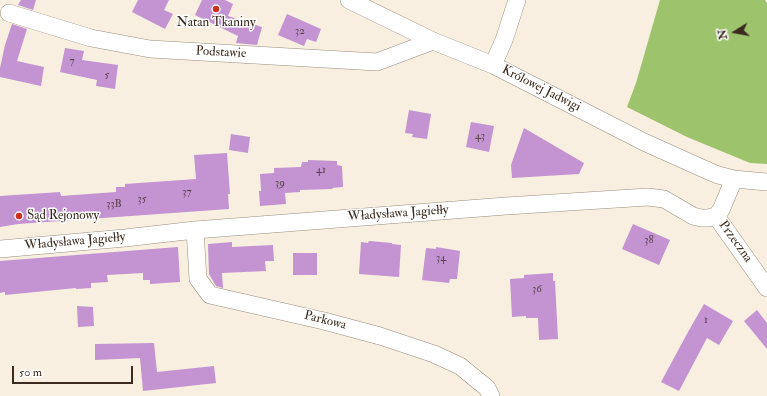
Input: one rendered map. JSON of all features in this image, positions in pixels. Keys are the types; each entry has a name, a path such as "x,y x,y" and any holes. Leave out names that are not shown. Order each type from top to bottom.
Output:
{"street":[{"name":"Królowej Jadwigi","path":"349,0 433,41 493,65 644,142 718,175 734,179"},
{"path":"493,65 504,40 517,0"},
{"name":"Podstawie","path":"9,13 91,38 150,49 377,62 433,41"},
{"path":"716,216 721,210 734,179 767,182"},
{"name":"Władysława Jagiełły","path":"0,249 195,230 506,206 648,197 664,199 693,216 701,218 716,216"},
{"name":"Przeczna","path":"716,216 767,288"},
{"name":"Parkowa","path":"195,230 198,278 210,294 324,321 380,336 434,354 460,366 487,388 491,396"}],"green space":[{"path":"660,0 765,0 767,3 767,164 750,163 687,137 627,107 636,83"}],"building":[{"path":"21,0 36,0 33,10 18,5"},
{"path":"138,0 169,0 164,10 173,14 165,29 132,12"},
{"path":"202,0 225,0 233,4 228,16 262,27 257,45 236,43 238,36 195,15"},
{"path":"287,14 321,29 316,42 307,39 304,46 278,35"},
{"path":"12,24 27,29 17,61 44,67 41,86 0,77 0,68 5,45"},
{"path":"65,48 84,51 82,60 118,65 115,89 96,86 97,80 60,72"},
{"path":"409,110 431,114 427,139 412,137 413,134 405,133"},
{"path":"471,122 494,126 489,152 466,147"},
{"path":"524,128 584,163 579,174 512,178 511,165"},
{"path":"231,134 250,137 248,153 229,150"},
{"path":"227,153 230,194 228,194 229,209 18,224 0,227 0,196 60,192 61,196 116,192 116,187 125,187 125,184 196,179 194,155"},
{"path":"308,160 337,161 337,165 342,166 343,187 332,188 333,189 300,190 300,192 285,193 286,204 260,206 260,174 274,173 274,168 301,167 302,162 308,162"},
{"path":"633,224 670,240 659,265 622,249"},
{"path":"369,241 401,245 399,277 359,274 361,242 368,243"},
{"path":"232,242 232,247 273,245 274,261 265,261 266,271 222,273 223,288 216,286 209,274 208,244"},
{"path":"178,247 180,282 150,284 150,280 143,280 143,273 107,275 108,282 91,283 91,288 76,288 5,295 5,292 0,293 0,261"},
{"path":"436,247 460,251 457,279 450,279 449,283 422,280 426,248 436,249"},
{"path":"293,253 317,253 317,275 293,275"},
{"path":"553,273 553,281 555,281 558,339 539,340 538,318 526,318 526,316 512,317 510,279 524,278 524,275"},
{"path":"704,304 733,321 719,345 707,338 679,391 661,382"},
{"path":"77,306 93,307 94,326 78,327"},
{"path":"757,310 767,323 767,349 744,321"},
{"path":"154,343 157,372 214,366 216,383 143,391 140,358 95,360 95,344"}],"place":[{"name":"Natan Tkaniny","path":"216,9"},
{"name":"Sąd Rejonowy","path":"19,216"}]}
